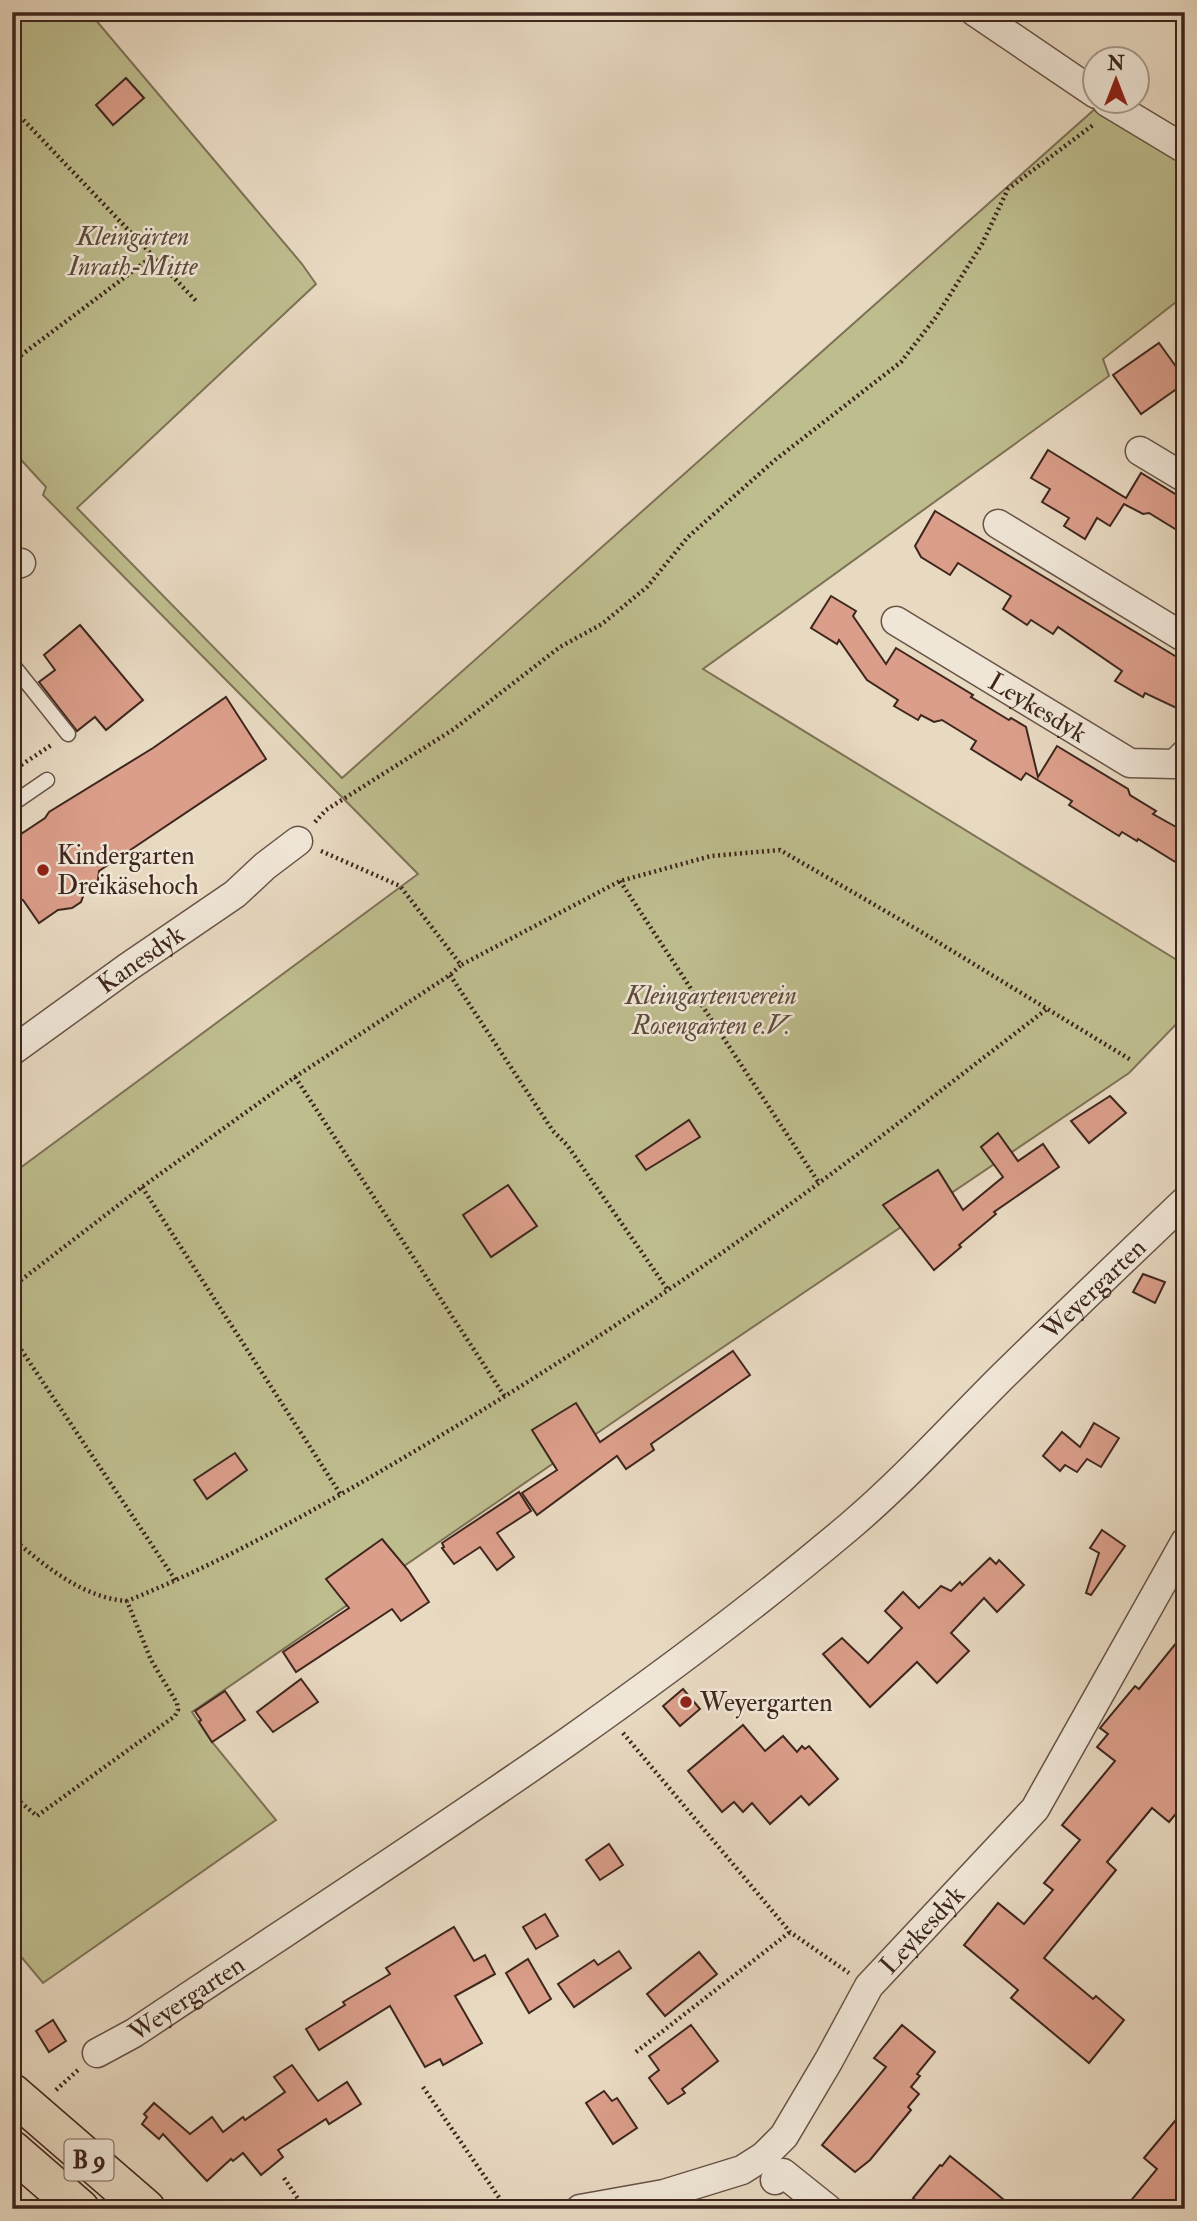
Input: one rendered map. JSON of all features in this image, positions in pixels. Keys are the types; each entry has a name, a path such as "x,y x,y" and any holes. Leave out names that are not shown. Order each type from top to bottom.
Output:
{"main road":[{"name":"B 9","path":"22,2102 146,2209"},
{"name":"B 9","path":"12,2150 80,2209"}],"street":[{"path":"975,12 1082,85"},
{"path":"1131,116 1185,149"},
{"path":"1140,451 1185,478"},
{"path":"998,524 1185,638"},
{"name":"Leykesdyk","path":"896,621 1129,763 1181,765"},
{"name":"Kanesdyk","path":"13,1050 235,894 265,866 298,841"},
{"name":"Weyergarten","path":"97,2053 134,2033 607,1714 807,1562 853,1523 1185,1201"},
{"name":"Leykesdyk","path":"580,2209 664,2194 742,2170 764,2156 784,2137 869,1986 1035,1809 1185,1542"},
{"path":"775,2180 783,2173 828,2209"}],"lane":[{"path":"12,664 68,734"},
{"path":"12,804 47,780"}],"path":[{"path":"12,108 198,303"},
{"path":"461,965 400,886 298,841 326,810 454,729 560,646 601,624 647,587 688,537 766,468 901,362 956,286 982,244 1008,190 1089,116"},
{"path":"12,362 153,256"},
{"path":"12,771 68,734"},
{"path":"12,1287 142,1187 295,1077 450,975 461,965 620,881 711,856 780,850 1131,1060"},
{"path":"620,881 819,1183"},
{"path":"450,975 554,1131 567,1145 668,1290"},
{"path":"12,1538 64,1578 107,1600 127,1601 176,1581 341,1495 505,1397 668,1290 819,1183 1047,1009"},
{"path":"295,1077 505,1397"},
{"path":"142,1187 341,1495"},
{"path":"12,1336 176,1581"},
{"path":"12,1795 37,1816 175,1716 177,1703 151,1660 127,1601"},
{"path":"607,1714 790,1932 869,1986"},
{"path":"636,2052 790,1932"},
{"path":"22,2102 97,2053"},
{"path":"423,2087 508,2209"},
{"path":"284,2178 305,2209"}],"green space":[{"name":"Kleingartenverein Rosengarten e.V.","path":"12,12 89,12 316,284 77,508 342,778 1087,116 1110,116 1185,159 1185,295 1103,359 1109,376 703,669 1185,965 1185,1015 1129,1073 670,1383 192,1712 212,1742 276,1820 43,1983 12,1946 12,1174 418,874 43,495 46,487 12,450"}],"building":[{"path":"126,78 144,98 113,125 96,105"},
{"path":"1159,343 1185,379 1185,383 1141,414 1113,375"},
{"path":"1048,450 1126,498 1141,473 1185,500 1185,535 1149,513 1143,514 1124,504 1110,526 1097,518 1085,539 1064,526 1069,518 1042,502 1050,489 1031,478"},
{"path":"935,511 1185,662 1185,712 1145,693 1143,697 1115,681 1122,671 1058,627 1053,634 1031,620 1027,625 1003,609 1011,596 958,563 950,575 921,557 915,546"},
{"path":"831,596 856,611 853,616 886,664 896,648 973,695 971,697 1026,727 1038,777 1057,746 1128,789 1130,795 1156,811 1153,814 1185,832 1185,868 1138,839 1137,841 1122,832 1119,836 1069,805 1072,801 1026,773 1021,780 971,749 976,741 942,720 934,722 921,715 918,720 894,706 898,700 867,680 839,640 837,644 811,628"},
{"path":"80,625 143,700 106,730 95,717 77,731 39,682 55,670 44,655"},
{"path":"226,697 266,759 99,871 98,880 86,888 81,902 72,908 58,910 39,923 23,900 12,896 12,840 45,818 49,812 153,748"},
{"path":"1110,1096 1126,1113 1089,1143 1071,1121"},
{"path":"689,1120 700,1137 646,1170 636,1156"},
{"path":"998,1133 1018,1161 1043,1144 1059,1167 994,1212 996,1214 934,1270 883,1205 938,1170 963,1210 1003,1177 981,1147"},
{"path":"508,1185 537,1226 491,1257 463,1215"},
{"path":"1143,1274 1165,1282 1155,1303 1133,1292"},
{"path":"733,1351 750,1375 651,1444 654,1450 626,1469 617,1456 537,1515 522,1493 557,1470 532,1430 576,1403 600,1442"},
{"path":"1094,1423 1119,1438 1101,1467 1087,1459 1077,1472 1065,1465 1060,1471 1043,1456 1062,1432 1080,1447"},
{"path":"235,1453 247,1470 207,1499 194,1480"},
{"path":"519,1492 531,1511 497,1533 514,1557 497,1570 480,1547 454,1564 442,1548 442,1543"},
{"path":"1102,1530 1125,1546 1091,1595 1086,1593 1099,1553 1090,1548"},
{"path":"382,1539 408,1570 429,1602 401,1621 392,1609 296,1672 283,1652 349,1608 326,1579"},
{"path":"990,1558 996,1564 999,1560 1024,1585 997,1612 984,1598 951,1633 969,1651 937,1683 917,1662 870,1707 823,1654 842,1638 868,1663 902,1628 885,1611 903,1592 919,1608 941,1586 951,1591 960,1582 962,1585"},
{"path":"1185,1632 1185,1803 1169,1822 1152,1808 1107,1862 1116,1870 1044,1958 1093,1999 1096,1996 1124,2020 1089,2063 1011,1998 1018,1990 964,1945 998,1903 1024,1924 1053,1890 1044,1883 1080,1840 1062,1825 1115,1761 1097,1747 1108,1734 1100,1728 1135,1686 1139,1689"},
{"path":"301,1679 318,1702 273,1732 257,1712"},
{"path":"683,1689 700,1709 680,1726 663,1706"},
{"path":"225,1691 245,1720 212,1742 195,1711"},
{"path":"743,1725 765,1751 783,1736 797,1752 802,1746 805,1749 809,1746 838,1779 809,1805 801,1796 770,1824 752,1803 743,1812 734,1802 722,1812 688,1771"},
{"path":"609,1844 623,1865 600,1880 586,1860"},
{"path":"545,1914 558,1936 536,1949 523,1927"},
{"path":"454,1927 474,1961 485,1955 495,1974 455,1996 482,2043 443,2065 440,2059 425,2067 390,2006 319,2050 306,2029 345,2005 343,2002 390,1974 386,1968"},
{"path":"619,1951 631,1968 574,2007 558,1984 594,1960 598,1965"},
{"path":"699,1952 717,1974 665,2016 647,1994"},
{"path":"528,1959 551,1999 529,2013 506,1973"},
{"path":"53,2020 66,2041 49,2052 36,2031"},
{"path":"691,2025 718,2061 682,2089 685,2093 668,2104 649,2078 659,2070 649,2056"},
{"path":"902,2025 935,2052 917,2074 920,2076 911,2087 919,2094 908,2107 911,2110 870,2160 855,2172 822,2145 886,2067 874,2058"},
{"path":"292,2065 318,2101 347,2082 361,2104 329,2124 326,2119 278,2150 283,2157 261,2175 243,2153 233,2161 231,2159 207,2181 163,2134 159,2139 142,2124 147,2117 144,2114 154,2103 190,2134 212,2117 223,2132 285,2092 274,2077"},
{"path":"604,2091 612,2101 617,2098 637,2128 613,2144 586,2103"},
{"path":"1185,2109 1185,2174 1176,2184 1185,2191 1185,2199 1177,2209 1124,2209 1157,2169 1144,2158"},
{"path":"950,2156 1015,2209 926,2209 913,2198"}],"place":[{"name":"Kindergarten Dreikäsehoch","path":"43,870"},
{"name":"Weyergarten","path":"686,1702"}],"park label":[{"name":"Kleingärten Inrath-Mitte","path":"133,251"}]}
